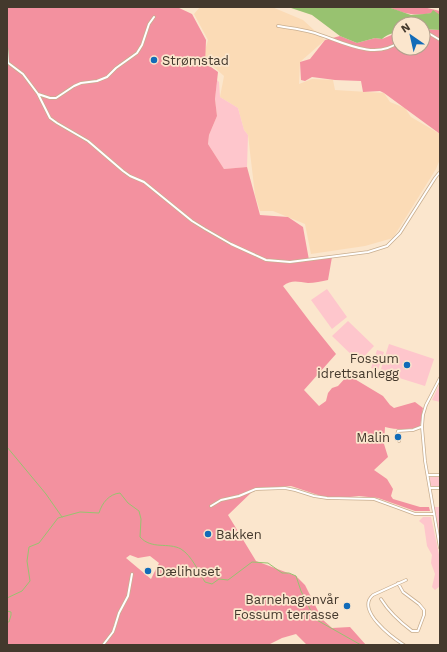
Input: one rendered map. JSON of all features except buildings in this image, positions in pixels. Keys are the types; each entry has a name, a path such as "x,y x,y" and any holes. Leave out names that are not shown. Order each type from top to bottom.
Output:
{"street":[{"path":"38,94 50,98 56,98 74,86 86,82 97,81 107,77 116,68 137,53 142,45 149,24 154,17"},
{"path":"278,26 311,32 360,48 383,49 391,47"},
{"path":"431,35 440,40"},
{"path":"7,49 8,62 23,74 38,94 50,118 88,141 123,171 144,182 192,221 231,244 254,255 275,261 290,262 368,252 387,246 400,233 435,178 440,174"},
{"path":"440,378 426,405 422,427 440,548"},
{"path":"399,442 397,435 398,431 413,430 422,427"},
{"path":"428,475 440,475"},
{"path":"211,506 218,501 239,496 256,489 285,488 314,496 332,498 371,498 415,514 434,514"},
{"path":"430,488 440,488"},
{"path":"103,645 116,626 118,613 128,596 132,574"},
{"path":"404,645 382,628 370,613 367,605 368,599 372,595 406,580"},
{"path":"381,599 391,613 401,622 412,631 418,630 424,615 424,610 419,604 403,592 398,583"}],"shaded area":[{"path":"7,7 177,7 192,14 206,40 205,65 218,72 215,99 217,116 209,135 208,144 224,169 247,167 260,215 288,217 303,227 309,260 332,257 328,280 310,283 292,282 283,286 336,354 304,390 319,406 326,401 328,393 332,388 338,386 348,375 383,396 394,408 415,402 423,408 420,427 411,429 394,429 385,427 384,444 388,457 374,470 387,479 393,489 391,496 393,499 420,507 429,507 430,511 415,511 378,498 359,496 341,498 324,497 291,486 255,489 228,515 256,561 296,576 305,585 322,619 332,628 350,627 366,645 307,645 296,634 282,638 268,645 7,645","holes":["130,555 138,558 150,556 159,563 151,579 126,558"]},
{"path":"200,7 272,7 303,20 325,40 300,62 299,84 312,79 333,80 335,90 384,93 390,102 405,108 411,117 440,134 440,159 436,169 393,238 365,246 311,254 305,224 273,211 260,211 255,195 248,135 244,130 238,108 220,97 224,76 215,68 207,64 204,54 208,40 194,14"},
{"path":"288,7 388,7 411,15 431,13 433,10 440,15 440,30 431,29 431,16 391,16 391,34 382,39 375,38 357,43 340,36 312,15"},
{"path":"388,7 423,7 440,11 440,23 431,13 420,15 409,14"},
{"path":"431,29 440,30 440,134 384,93 380,91 363,92 361,81 312,77 305,81 301,80 300,62 310,59 325,40 340,36 357,43 375,38 382,39 391,35 391,56 431,56"},
{"path":"217,80 219,82 220,97 238,108 244,130 248,135 247,167 224,169 208,144 209,135 217,116 215,99"},
{"path":"327,289 347,317 332,329 311,300"},
{"path":"348,321 374,346 359,362 332,336"},
{"name":"Fossum idrettsanlegg","path":"389,344 434,359 425,386 380,372"},
{"path":"377,350 384,352 378,370 371,368"},
{"path":"440,383 440,402 432,400"},
{"path":"430,477 440,477 440,486 430,486"},
{"path":"433,507 440,507 440,536"},
{"path":"423,517 431,517 440,559 440,586 435,590 432,587 435,574 431,563 432,555 427,546 424,525 419,521"}],"waterway":[{"path":"7,447 46,494 62,517"},
{"path":"7,598 22,591 30,581 27,561 29,547 39,543 58,518 80,512 99,513 109,497 120,493 128,503 139,511 141,519 140,537 155,545 171,546 181,549 192,560 205,582 212,584 219,579 228,580 252,562 268,563 282,573 289,573 296,576 301,591 315,619 361,645"},
{"path":"7,611 11,612 9,622 7,622"}],"place":[{"name":"Strømstad","path":"154,60"},
{"name":"Fossum idrettsanlegg","path":"407,365"},
{"name":"Malin","path":"398,437"},
{"name":"Bakken","path":"208,534"},
{"name":"Dælihuset","path":"148,571"},
{"name":"Barnehagenvår Fossum terrasse","path":"347,606"}]}
